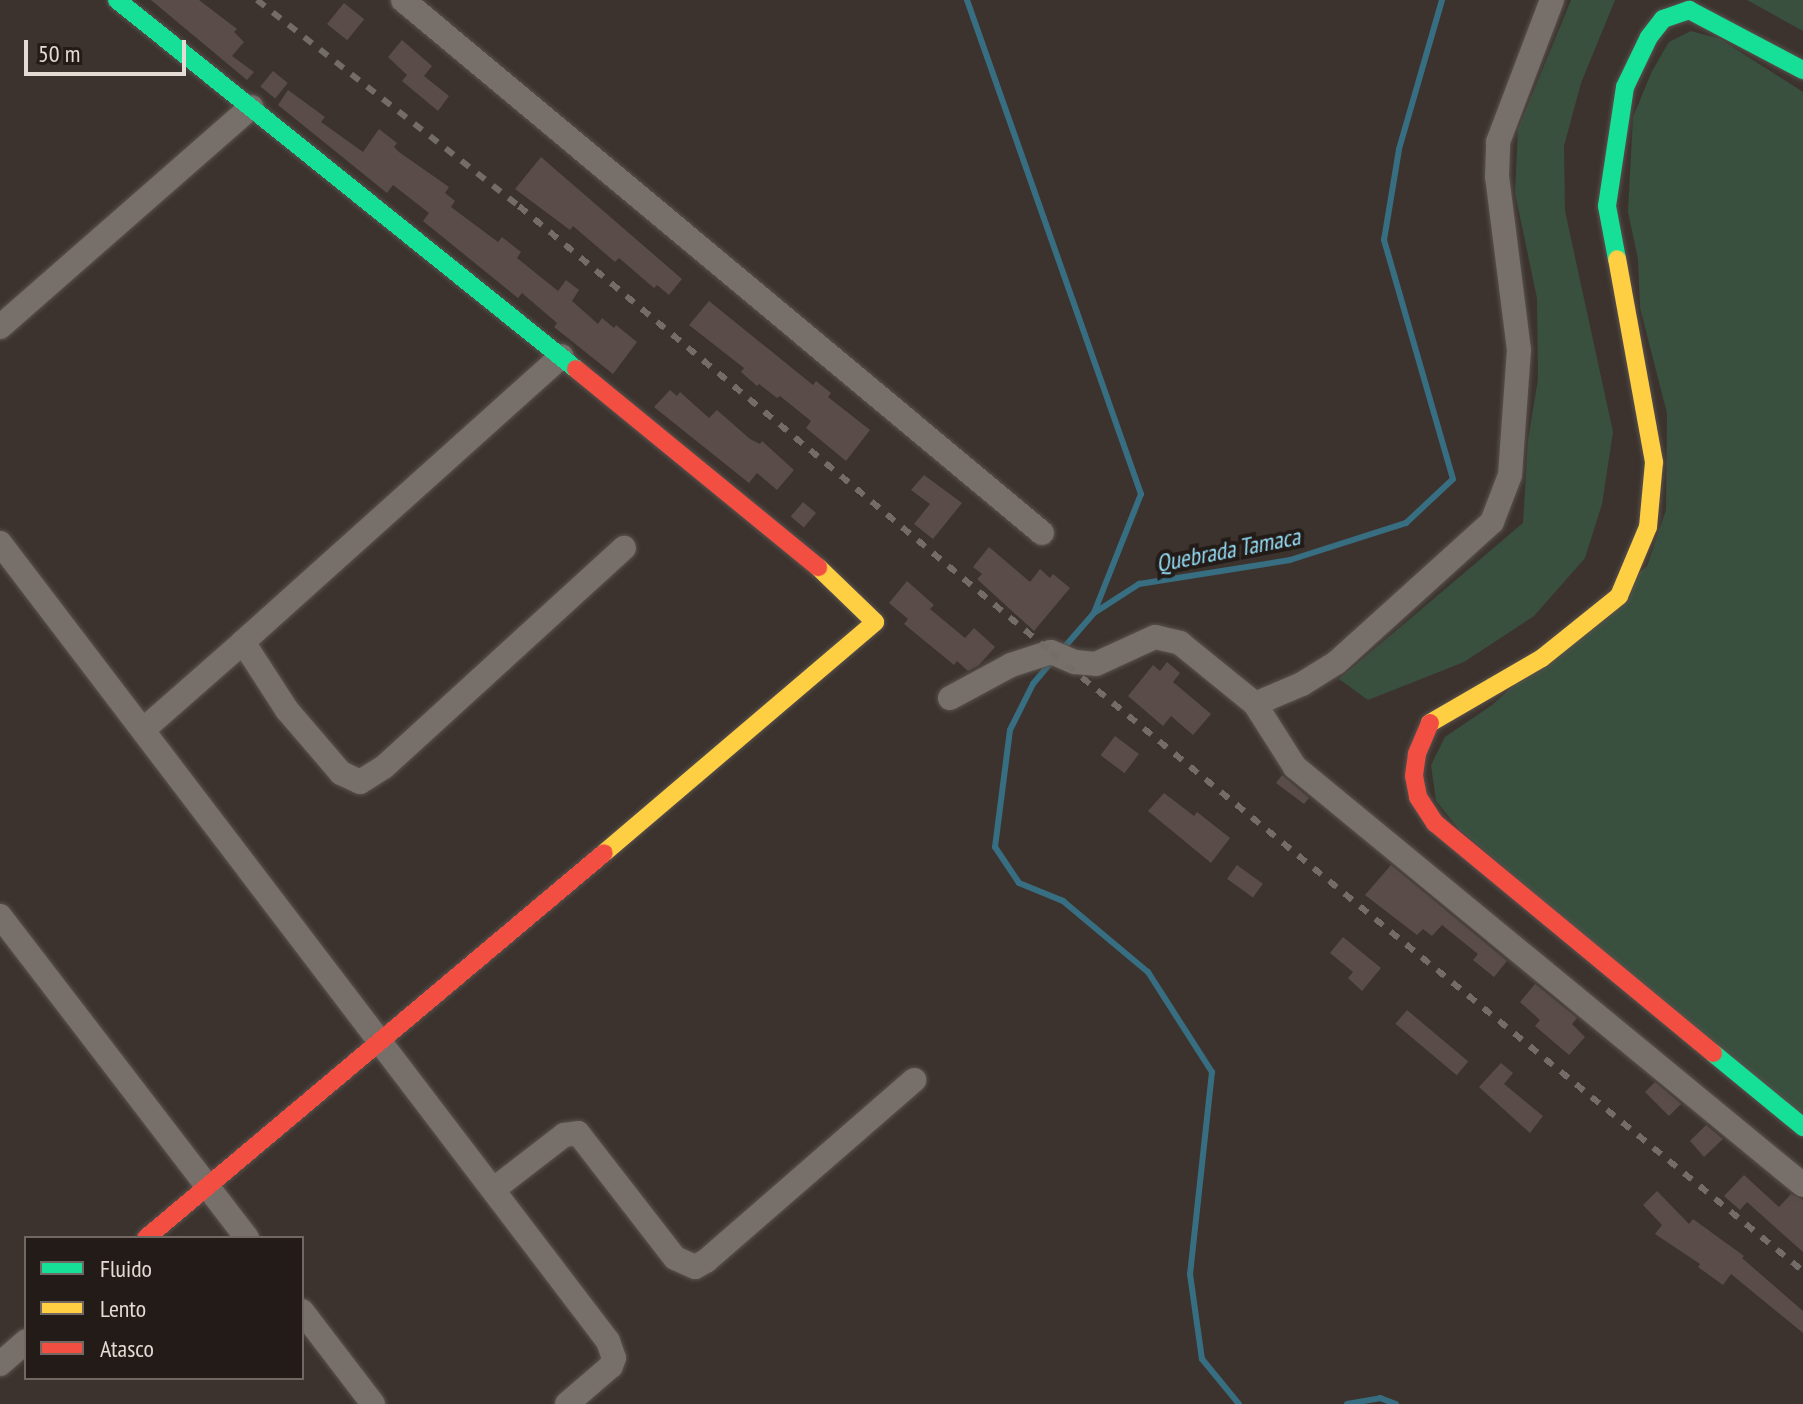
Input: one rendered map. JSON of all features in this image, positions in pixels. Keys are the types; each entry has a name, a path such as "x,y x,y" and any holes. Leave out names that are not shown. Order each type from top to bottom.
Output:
{"street":[{"path":"117,0 794,544 875,622 382,1043 206,1185 148,1236"},
{"path":"403,0 1042,533"},
{"path":"1255,704 1302,684 1336,663 1492,522 1510,475 1519,350 1497,177 1498,142 1552,0"},
{"path":"1803,70 1689,10 1663,19 1649,37 1625,87 1607,206 1654,462 1648,527 1619,596 1542,658 1431,722 1417,754 1414,776 1418,797 1435,823 1803,1127"},
{"path":"0,327 251,107"},
{"path":"143,730 562,356"},
{"path":"0,543 494,1189 612,1349 614,1358 606,1373 567,1404"},
{"path":"243,642 287,710 341,773 360,782 384,767 624,548"},
{"path":"950,698 1028,657 1051,652 1075,662 1096,664 1155,637 1180,643 1255,704 1295,767 1803,1185"},
{"path":"0,916 245,1236"},
{"path":"494,1189 564,1135 578,1133 675,1258 695,1267 914,1080"},
{"path":"304,1314 373,1404"},
{"path":"0,1364 24,1343"}],"green space":[{"path":"1571,0 1615,0 1581,83 1564,146 1565,211 1613,432 1602,504 1585,558 1534,616 1464,662 1368,700 1339,679 1523,523 1528,440 1538,379 1537,298 1515,193 1518,129"},
{"path":"1747,0 1803,0 1803,31"},
{"path":"1691,31 1720,39 1803,92 1803,1122 1459,829 1436,801 1431,765 1445,737 1492,705 1647,566 1666,510 1667,413 1640,308 1638,259 1628,212 1633,117 1652,71 1669,42"}],"building":[{"path":"151,0 199,0 237,29 234,32 244,42 232,56 254,72 247,80"},
{"path":"344,3 364,19 347,40 327,24"},
{"path":"402,40 432,66 424,76 449,96 438,111 402,81 407,75 388,57"},
{"path":"273,71 288,83 275,99 260,87"},
{"path":"288,90 325,117 321,122 363,152 379,129 397,143 394,147 399,152 449,187 445,193 455,201 451,207 498,242 502,237 521,252 517,258 558,291 566,280 579,290 572,301 598,324 602,318 637,342 613,374 554,327 557,323 522,293 518,298 423,221 429,213 393,185 387,193 278,105"},
{"path":"541,157 682,279 669,295 657,285 654,288 619,258 615,262 573,226 570,230 515,189"},
{"path":"709,301 813,385 816,381 831,393 828,397 870,430 846,461 806,428 811,421 780,396 777,398 759,384 757,386 741,372 744,368 689,325"},
{"path":"670,390 677,396 680,392 709,418 717,410 750,439 760,444 762,441 794,470 777,490 757,473 749,483 654,407"},
{"path":"924,475 962,503 933,539 914,524 930,504 911,490"},
{"path":"803,502 816,513 804,527 791,517"},
{"path":"989,547 1030,582 1040,569 1050,578 1053,574 1070,588 1034,631 977,579 982,574 973,567"},
{"path":"907,581 934,605 930,609 965,638 974,628 995,647 979,665 968,671 957,661 954,665 904,624 908,619 889,603"},
{"path":"1167,662 1180,673 1173,682 1211,714 1193,735 1171,716 1163,726 1128,696 1153,665 1160,671"},
{"path":"1115,736 1139,754 1125,773 1101,755"},
{"path":"1282,775 1309,798 1304,804 1276,783"},
{"path":"1164,793 1194,816 1197,812 1230,838 1211,863 1148,811"},
{"path":"1237,865 1263,884 1253,898 1227,879"},
{"path":"1391,865 1507,961 1494,977 1473,960 1478,954 1442,925 1432,936 1423,929 1417,935 1365,895"},
{"path":"1343,937 1381,968 1362,991 1348,978 1353,972 1330,953"},
{"path":"1535,984 1577,1018 1572,1024 1585,1037 1569,1055 1535,1026 1540,1020 1520,1002"},
{"path":"1407,1010 1468,1061 1457,1075 1395,1024"},
{"path":"1501,1063 1513,1073 1504,1084 1543,1116 1530,1133 1479,1087"},
{"path":"1655,1082 1681,1104 1669,1116 1645,1092"},
{"path":"1706,1125 1723,1139 1704,1157 1690,1141"},
{"path":"1744,1175 1779,1207 1791,1194 1803,1200 1803,1252 1747,1202 1740,1210 1724,1196"},
{"path":"1657,1191 1689,1224 1693,1219 1744,1256 1742,1258 1803,1311 1803,1333 1731,1274 1723,1285 1698,1267 1700,1264 1655,1234 1662,1225 1643,1205"}],"waterway":[{"path":"967,0 1141,494 1094,613"},
{"name":"Quebrada Tamaca","path":"1061,651 1094,613 1139,584 1290,560 1406,523 1453,479 1384,240 1399,149 1442,0"},
{"name":"Quebrada Tamaca","path":"1053,660 1033,684 1010,730 995,847 1019,883 1063,901 1148,972 1212,1072 1190,1274 1202,1359 1239,1404"},
{"name":"Quebrada Tamaca","path":"1347,1404 1380,1398 1396,1404"}],"railway":[{"path":"257,0 519,206 1051,652 1803,1271"}],"traffic: fast":[{"path":"117,0 576,369"},
{"path":"1617,259 1607,206 1625,87 1649,37 1663,19 1689,10 1803,70"},
{"path":"1713,1053 1803,1127"}],"traffic: slow":[{"path":"1430,723 1542,658 1619,596 1648,527 1654,462 1617,259"},
{"path":"604,853 875,622 818,567"}],"traffic: jam":[{"path":"576,369 818,567"},
{"path":"1430,723 1417,754 1414,776 1418,797 1435,823 1713,1053"},
{"path":"148,1236 604,853"}]}
